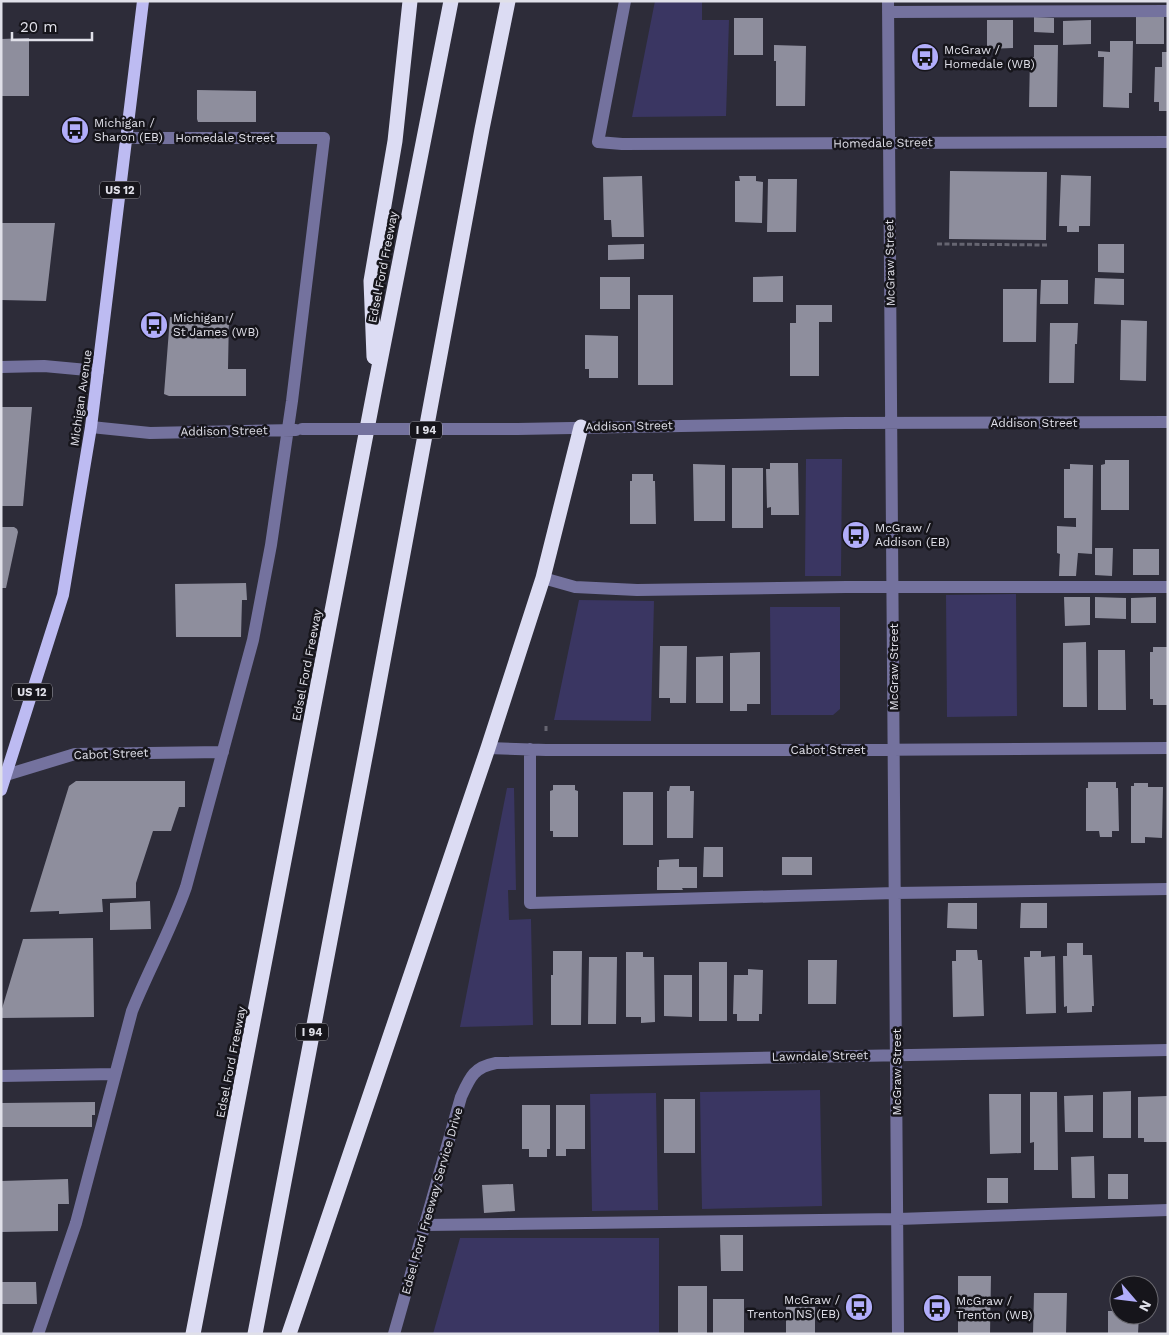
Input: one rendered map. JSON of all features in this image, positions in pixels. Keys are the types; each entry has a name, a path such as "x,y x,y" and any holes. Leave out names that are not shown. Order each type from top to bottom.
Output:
{"highway":[{"path":"376,382 371,281 395,141 410,1"},
{"name":"Edsel Ford Freeway","path":"193,1334 450,1"},
{"name":"I 94","path":"255,1334 482,129 508,1"},
{"path":"289,1334 488,748 543,578 581,427"}],"main road":[{"name":"Michigan Avenue","path":"1,790 4,775 63,594 91,427 126,138 138,55 143,1"}],"street":[{"name":"Homedale Street","path":"625,1 598,142 825,144 889,142 1168,142"},
{"path":"888,7 1168,11"},
{"name":"McGraw Street","path":"888,7 898,1334"},
{"name":"Homedale Street","path":"126,138 324,138 288,430"},
{"path":"1,367 44,366 98,371"},
{"name":"Addison Street","path":"91,427 150,433 302,429 517,429 891,422 1168,422"},
{"path":"38,1334 76,1223 132,1011 178,912 186,887 253,640 271,546 288,430"},
{"path":"543,578 575,587 636,590 846,587 1168,587"},
{"name":"Cabot Street","path":"488,748 1168,748"},
{"path":"530,749 530,903 895,893 1168,889"},
{"name":"Cabot Street","path":"4,775 75,754 223,752"},
{"name":"Lawndale Street","path":"475,1071 484,1065 496,1063 1168,1050"},
{"name":"Edsel Ford Freeway Service Drive","path":"394,1334 461,1097 475,1071"},
{"path":"1,1076 115,1074"},
{"path":"424,1225 898,1218 1168,1210"}],"path":[{"path":"937,244 1048,246"}],"shaded area":[{"path":"655,1 702,1 702,20 729,20 726,116 632,117"},
{"path":"806,459 842,459 841,576 805,576"},
{"path":"1016,594 1017,716 947,717 946,595"},
{"path":"579,600 654,601 651,721 554,720"},
{"path":"770,607 840,607 840,709 833,715 771,715"},
{"path":"507,788 514,788 516,890 508,890 509,920 531,919 533,1025 460,1027"},
{"path":"820,1090 822,1206 702,1209 700,1092"},
{"path":"656,1093 658,1210 592,1211 590,1094"},
{"path":"460,1238 659,1238 659,1334 433,1334"}],"building":[{"path":"1034,17 1054,18 1054,33 1034,32"},
{"path":"1136,17 1164,17 1164,44 1136,44"},
{"path":"734,18 763,18 763,55 734,55"},
{"path":"987,20 1013,20 1013,48 987,49"},
{"path":"1091,20 1091,44 1063,45 1063,21"},
{"path":"29,38 29,96 1,96 1,39"},
{"path":"1110,41 1133,41 1132,93 1129,93 1129,108 1103,107 1104,57 1098,57 1098,51 1110,52"},
{"path":"774,45 806,46 805,106 776,106"},
{"path":"1034,45 1058,45 1057,107 1029,107 1030,57 1034,57"},
{"path":"1162,52 1168,52 1168,111 1159,111 1159,102 1154,102 1155,67 1162,67"},
{"path":"197,90 256,91 256,122 198,122"},
{"path":"950,171 1047,172 1046,240 949,239"},
{"path":"1061,175 1091,176 1090,226 1079,226 1079,232 1067,232 1067,226 1059,226"},
{"path":"642,176 644,237 612,237 611,220 604,220 603,177"},
{"path":"739,176 756,176 756,181 763,182 762,223 735,222 735,181 740,181"},
{"path":"768,179 797,179 796,232 767,232"},
{"path":"1,223 55,223 46,301 1,300"},
{"path":"644,244 644,259 608,260 608,245"},
{"path":"1098,244 1124,244 1124,273 1098,272"},
{"path":"783,276 783,302 753,302 753,277"},
{"path":"600,277 630,277 630,309 600,309"},
{"path":"1095,278 1124,279 1124,305 1094,304"},
{"path":"1041,280 1068,280 1068,304 1040,304"},
{"path":"1003,289 1037,289 1036,342 1003,342"},
{"path":"638,295 673,295 673,385 638,385"},
{"path":"796,305 832,305 832,322 819,322 819,376 790,376 790,323 796,323"},
{"path":"229,316 228,369 246,369 246,396 169,396 164,394 170,317"},
{"path":"1121,320 1147,321 1146,381 1120,380"},
{"path":"1050,323 1078,323 1077,344 1075,344 1074,383 1049,383"},
{"path":"585,335 618,336 618,378 589,378 589,369 585,369"},
{"path":"1,407 32,407 23,506 1,506"},
{"path":"1105,460 1129,460 1129,510 1101,510 1101,465 1105,464"},
{"path":"770,463 798,463 799,515 771,515 771,507 767,508 766,469 770,469"},
{"path":"693,464 725,465 725,521 694,521"},
{"path":"1070,464 1093,465 1092,554 1078,553 1076,576 1059,576 1060,554 1057,553 1057,526 1076,527 1076,518 1064,518 1064,469 1070,469"},
{"path":"732,468 763,468 763,528 732,528"},
{"path":"632,474 653,474 653,481 655,481 656,524 630,524 630,481 632,481"},
{"path":"1,527 14,527 18,532 6,588 1,588"},
{"path":"1095,548 1113,548 1112,576 1095,575"},
{"path":"1133,549 1159,549 1159,575 1133,575"},
{"path":"246,583 247,600 242,600 241,637 176,637 175,584"},
{"path":"1064,597 1090,597 1090,625 1065,626"},
{"path":"1095,597 1126,598 1126,619 1095,618"},
{"path":"1156,597 1156,623 1131,623 1131,598"},
{"path":"1086,642 1087,707 1063,707 1063,643"},
{"path":"660,646 687,646 686,703 670,703 670,698 659,698"},
{"path":"1153,647 1168,647 1168,705 1153,705 1153,699 1150,699 1150,652 1153,652"},
{"path":"1098,650 1125,650 1126,710 1098,710"},
{"path":"760,652 760,704 747,704 747,711 730,711 730,653"},
{"path":"723,656 723,703 696,703 696,657"},
{"path":"76,781 185,781 185,807 179,807 171,831 153,831 136,883 136,898 102,899 103,912 59,914 59,911 30,912 69,786"},
{"path":"1088,782 1116,782 1116,788 1118,788 1119,831 1112,831 1112,837 1100,837 1099,831 1086,831 1086,788 1088,788"},
{"path":"1134,783 1148,783 1148,787 1163,787 1162,838 1145,837 1145,843 1131,843 1131,786 1134,786"},
{"path":"553,785 575,785 575,790 578,791 578,837 553,837 553,831 550,831 550,791 553,790"},
{"path":"670,786 690,786 690,791 694,791 693,838 667,838 667,791 669,791"},
{"path":"623,792 653,792 653,845 623,845"},
{"path":"704,847 723,847 723,877 703,877"},
{"path":"782,857 812,857 812,875 782,875"},
{"path":"679,859 679,867 697,867 697,888 657,890 657,867 659,867 659,860"},
{"path":"150,901 151,929 110,930 110,903"},
{"path":"948,903 977,903 977,929 947,928"},
{"path":"1021,903 1047,903 1047,928 1020,928"},
{"path":"93,938 94,1017 1,1018 1,1012 23,939"},
{"path":"1067,943 1083,943 1083,955 1092,955 1094,1006 1092,1006 1092,1012 1067,1013 1067,1006 1064,1007 1063,956 1067,956"},
{"path":"956,950 977,950 978,960 982,960 984,1016 953,1017 952,961 956,961"},
{"path":"553,951 582,951 581,1025 551,1025"},
{"path":"1030,951 1041,951 1041,957 1055,956 1056,1013 1026,1014 1024,957 1030,957"},
{"path":"626,952 643,952 643,957 654,957 655,1022 641,1023 641,1017 626,1017"},
{"path":"589,957 617,957 616,1024 588,1024"},
{"path":"808,960 837,960 836,1004 808,1004"},
{"path":"699,962 727,962 727,1021 699,1021"},
{"path":"748,969 763,970 762,1014 759,1014 759,1021 737,1021 737,1014 733,1014 734,975 748,975"},
{"path":"664,975 692,975 692,1017 664,1016"},
{"path":"1131,1091 1131,1138 1103,1138 1103,1092"},
{"path":"1030,1092 1057,1092 1058,1170 1034,1170 1034,1142 1030,1143"},
{"path":"989,1094 1021,1094 1021,1153 990,1154"},
{"path":"1093,1095 1093,1132 1065,1132 1064,1096"},
{"path":"1167,1096 1167,1142 1144,1142 1144,1138 1138,1138 1138,1097"},
{"path":"664,1099 695,1099 695,1153 664,1153"},
{"path":"95,1102 95,1115 92,1115 92,1127 1,1127 1,1103"},
{"path":"522,1105 550,1105 550,1149 547,1149 547,1157 529,1157 529,1149 522,1149"},
{"path":"556,1105 585,1105 585,1149 566,1149 566,1156 556,1156"},
{"path":"1094,1156 1095,1198 1072,1198 1071,1157"},
{"path":"1108,1174 1128,1174 1128,1199 1108,1199"},
{"path":"987,1178 1008,1178 1008,1203 987,1203"},
{"path":"68,1179 69,1204 58,1204 58,1231 1,1232 1,1181"},
{"path":"513,1184 515,1211 484,1213 482,1185"},
{"path":"720,1235 743,1235 743,1271 721,1271"},
{"path":"958,1276 991,1276 990,1334 958,1334"},
{"path":"1,1282 36,1282 37,1304 1,1304"},
{"path":"678,1286 707,1286 707,1334 678,1334"},
{"path":"1034,1293 1067,1293 1066,1334 1033,1334"},
{"path":"713,1299 744,1299 744,1334 713,1334"},
{"path":"786,1307 815,1307 815,1334 786,1334"},
{"path":"1108,1311 1109,1325 1138,1325 1138,1334 1108,1334"}],"place":[{"name":"McGraw / Homedale (WB)","path":"925,57"},
{"name":"Michigan / Sharon (EB)","path":"75,130"},
{"name":"Michigan / St James (WB)","path":"154,325"},
{"name":"McGraw / Addison (EB)","path":"856,535"},
{"name":"McGraw / Trenton NS (EB)","path":"859,1307"},
{"name":"McGraw / Trenton (WB)","path":"937,1308"}]}
